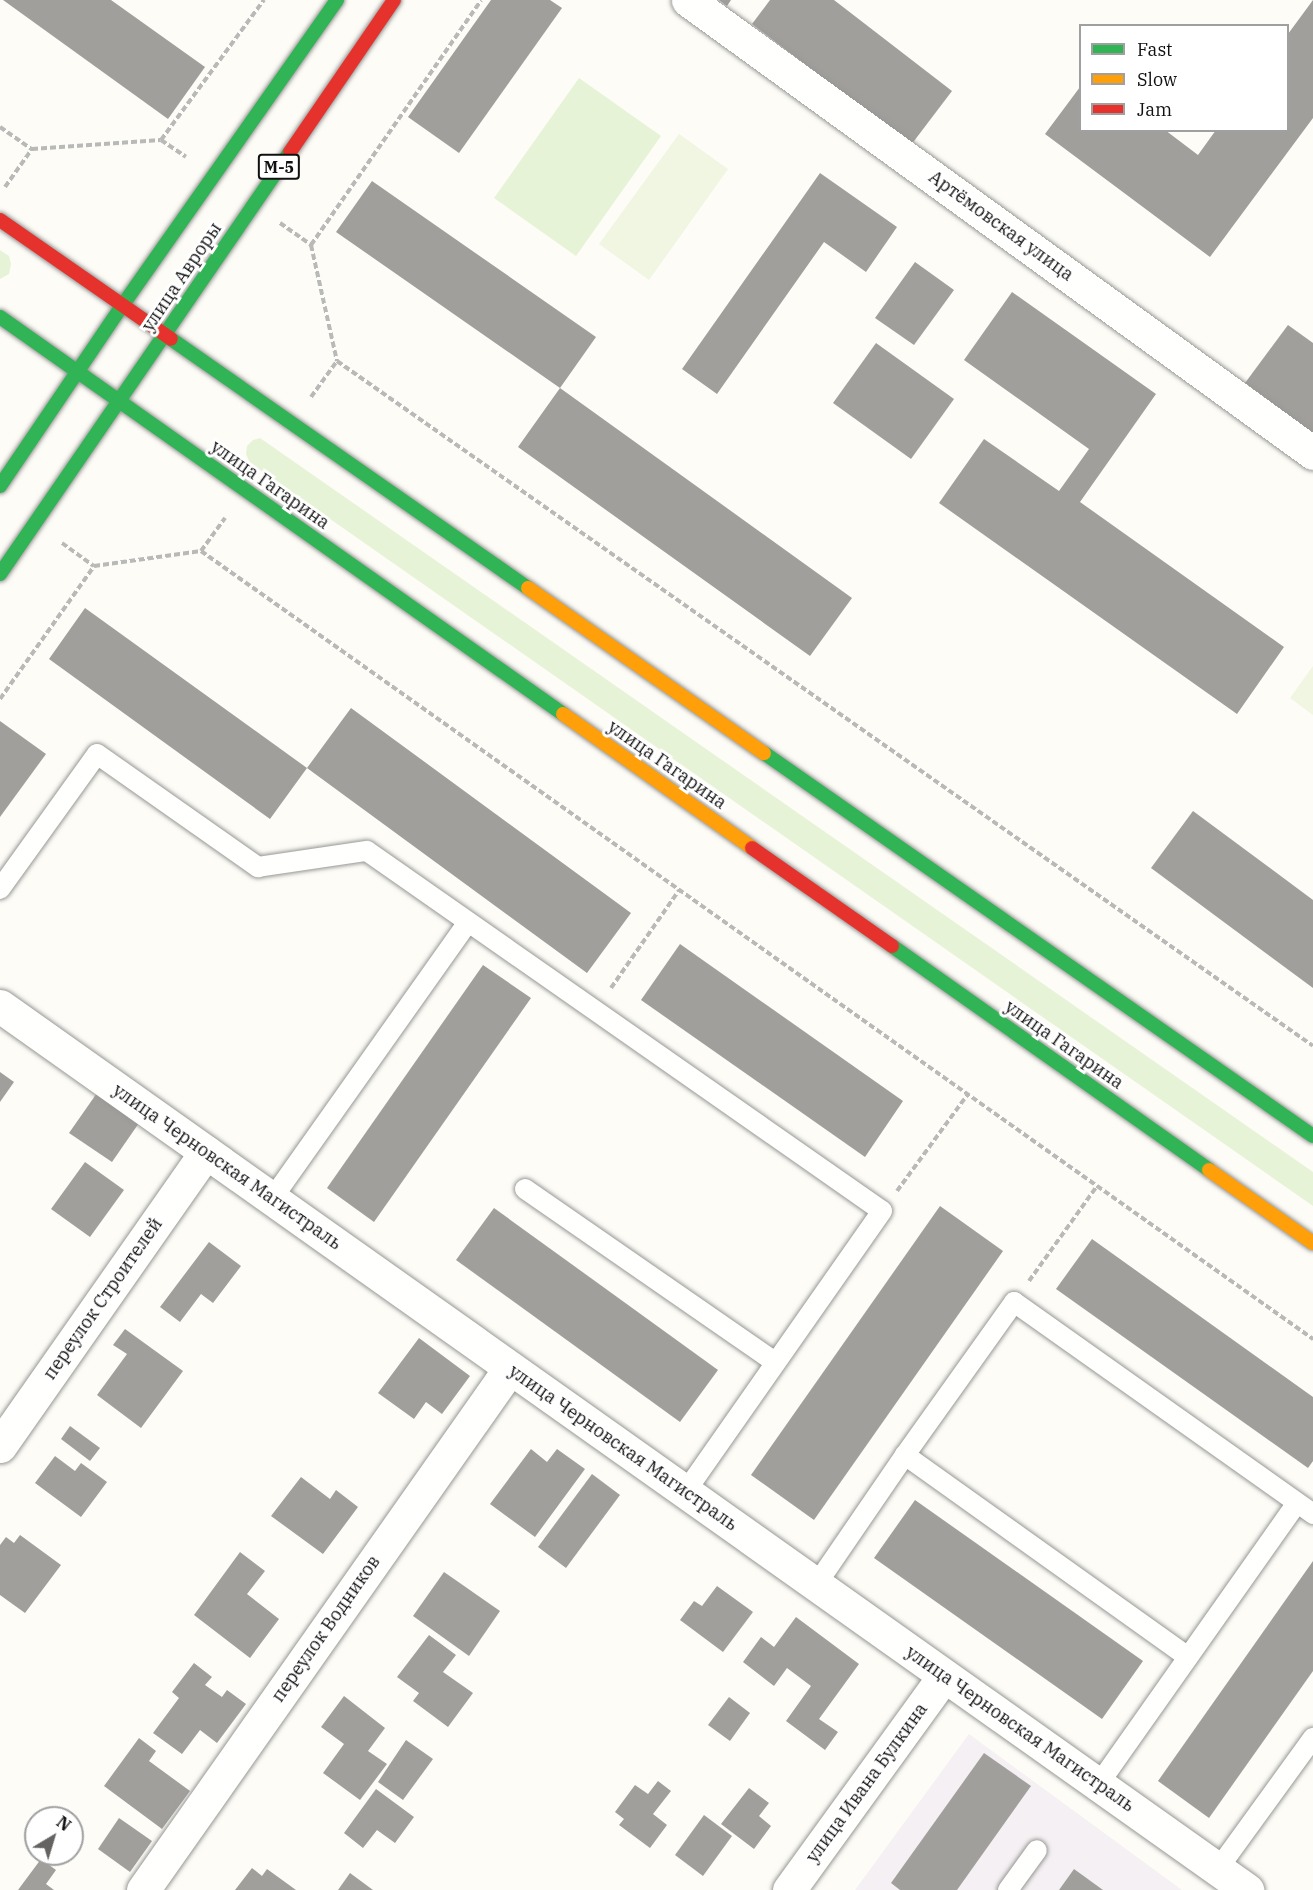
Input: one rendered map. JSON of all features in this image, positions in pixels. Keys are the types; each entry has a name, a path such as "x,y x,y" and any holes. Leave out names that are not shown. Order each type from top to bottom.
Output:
{"main road":[{"name":"улица Авроры","path":"0,486 122,306 337,0"},
{"name":"улица Авроры","path":"0,574 394,0"},
{"path":"0,220 1313,1136"},
{"name":"улица Гагарина","path":"0,317 1313,1243"}],"street":[{"name":"Артёмовская улица","path":"688,0 1313,453"},
{"name":"улица Черновская Магистраль","path":"0,1006 1247,1890"},
{"name":"переулок Строителей","path":"0,1446 206,1152"},
{"name":"переулок Водников","path":"143,1890 510,1368"},
{"name":"улица Ивана Булкина","path":"789,1890 944,1676"}],"lane":[{"path":"0,889 97,754 258,867 367,851 882,1211 685,1492"},
{"path":"272,1199 468,922"},
{"path":"525,1189 775,1362"},
{"path":"816,1585 1014,1302 1305,1509 1188,1657 1098,1785"},
{"path":"905,1455 1188,1657"},
{"path":"1218,1869 1313,1738"},
{"path":"1008,1890 1037,1850"}],"path":[{"path":"0,127 32,149 161,140 264,0"},
{"path":"481,0 311,245 337,361 1313,1046"},
{"path":"0,195 32,149"},
{"path":"293,423 337,361"},
{"path":"201,551 246,490"},
{"path":"0,699 94,566 201,551 1313,1340"},
{"path":"595,1011 680,890"},
{"path":"882,1211 968,1094"},
{"path":"1014,1302 1097,1186"}],"shaded area":[{"path":"969,1734 1182,1890 855,1890"}],"green space":[{"path":"579,78 661,136 576,256 494,198"},
{"path":"679,134 728,169 649,280 599,244"},
{"path":"0,250 9,256 11,264 9,274 0,279"},
{"path":"260,438 1313,1172 1313,1206 250,463 246,454 247,446 253,440"},
{"path":"1313,666 1313,715 1290,698"}],"building":[{"path":"3,0 111,0 205,67 168,119"},
{"path":"491,0 550,0 562,8 459,153 408,117"},
{"path":"719,0 731,0 727,6"},
{"path":"770,0 834,0 952,91 911,145 752,24"},
{"path":"1313,0 1313,118 1210,257 1045,134 1079,88 1079,132 1168,132 1198,155 1215,132 1289,132 1289,33"},
{"path":"820,173 897,227 866,272 824,242 717,394 682,369"},
{"path":"372,181 596,337 560,388 336,232"},
{"path":"915,262 954,290 914,345 875,318"},
{"path":"1012,292 1156,394 1080,502 1284,647 1237,714 939,503 984,439 1059,491 1089,449 964,360"},
{"path":"1288,325 1313,343 1313,433 1245,383"},
{"path":"876,343 954,399 911,459 833,403"},
{"path":"560,388 852,598 810,656 518,447"},
{"path":"85,608 307,768 270,819 49,659"},
{"path":"351,708 631,913 587,973 307,768"},
{"path":"0,721 46,754 0,817"},
{"path":"1193,811 1313,900 1313,988 1151,868"},
{"path":"680,944 903,1101 865,1157 641,1000"},
{"path":"483,965 531,998 374,1222 327,1188"},
{"path":"0,1072 14,1082 0,1102"},
{"path":"97,1093 139,1123 112,1162 69,1133"},
{"path":"85,1162 124,1190 90,1237 51,1209"},
{"path":"940,1206 1003,1251 814,1520 751,1475"},
{"path":"494,1208 718,1370 680,1422 456,1260"},
{"path":"1092,1239 1313,1397 1313,1461 1308,1468 1056,1289"},
{"path":"209,1242 241,1266 213,1303 201,1294 180,1322 160,1307"},
{"path":"125,1329 183,1371 141,1428 97,1395 127,1354 113,1345"},
{"path":"419,1338 470,1376 442,1414 426,1402 414,1419 378,1393"},
{"path":"70,1426 100,1448 90,1461 61,1439"},
{"path":"531,1449 547,1462 557,1449 585,1469 535,1537 490,1504"},
{"path":"55,1456 75,1471 81,1463 107,1482 81,1517 35,1483"},
{"path":"592,1474 620,1495 566,1568 538,1547"},
{"path":"301,1477 330,1499 336,1490 358,1507 323,1554 271,1516"},
{"path":"915,1500 1143,1661 1102,1719 874,1558"},
{"path":"20,1535 61,1565 25,1613 0,1595 0,1545 6,1537 14,1543"},
{"path":"240,1552 265,1571 247,1594 279,1619 250,1658 194,1615"},
{"path":"1313,1561 1313,1671 1209,1818 1158,1781"},
{"path":"444,1572 500,1611 469,1656 413,1616"},
{"path":"717,1586 753,1612 723,1652 680,1620 694,1601 702,1606"},
{"path":"796,1617 859,1664 819,1719 838,1732 825,1750 786,1721 811,1686 787,1668 774,1686 743,1662 761,1637 774,1647"},
{"path":"429,1635 456,1655 443,1672 473,1693 448,1727 413,1701 419,1693 397,1677"},
{"path":"194,1663 212,1677 205,1685 222,1697 227,1690 246,1704 217,1743 200,1730 182,1754 153,1733 179,1698 172,1692"},
{"path":"344,1696 385,1728 368,1751 387,1764 360,1800 323,1773 344,1744 321,1727"},
{"path":"729,1697 750,1713 730,1741 708,1725"},
{"path":"139,1738 156,1751 149,1761 190,1791 162,1829 104,1786"},
{"path":"406,1740 433,1759 403,1800 378,1782"},
{"path":"984,1753 1031,1786 957,1890 900,1890 891,1883"},
{"path":"658,1781 671,1791 653,1814 667,1825 650,1848 619,1825 624,1819 615,1812 635,1785 648,1794"},
{"path":"749,1788 769,1803 759,1816 771,1826 754,1849 721,1824"},
{"path":"376,1789 414,1817 395,1843 377,1830 363,1848 344,1833"},
{"path":"704,1815 732,1836 703,1876 675,1855"},
{"path":"119,1818 152,1841 130,1872 98,1849"},
{"path":"36,1866 51,1866 56,1870 46,1884 54,1890 18,1890"},
{"path":"252,1868 262,1876 267,1869 296,1890 235,1890"},
{"path":"1074,1869 1103,1890 1059,1890"},
{"path":"350,1873 373,1890 338,1890"}],"traffic: fast":[{"path":"0,486 122,306 337,0"},
{"path":"0,574 290,152"},
{"path":"0,317 563,714"},
{"path":"171,339 528,588"},
{"path":"764,753 1313,1136"},
{"path":"892,946 1209,1170"}],"traffic: slow":[{"path":"528,588 764,753"},
{"path":"563,714 752,848"},
{"path":"1209,1170 1313,1243"}],"traffic: jam":[{"path":"290,152 394,0"},
{"path":"0,220 171,339"},
{"path":"752,848 892,946"}]}
